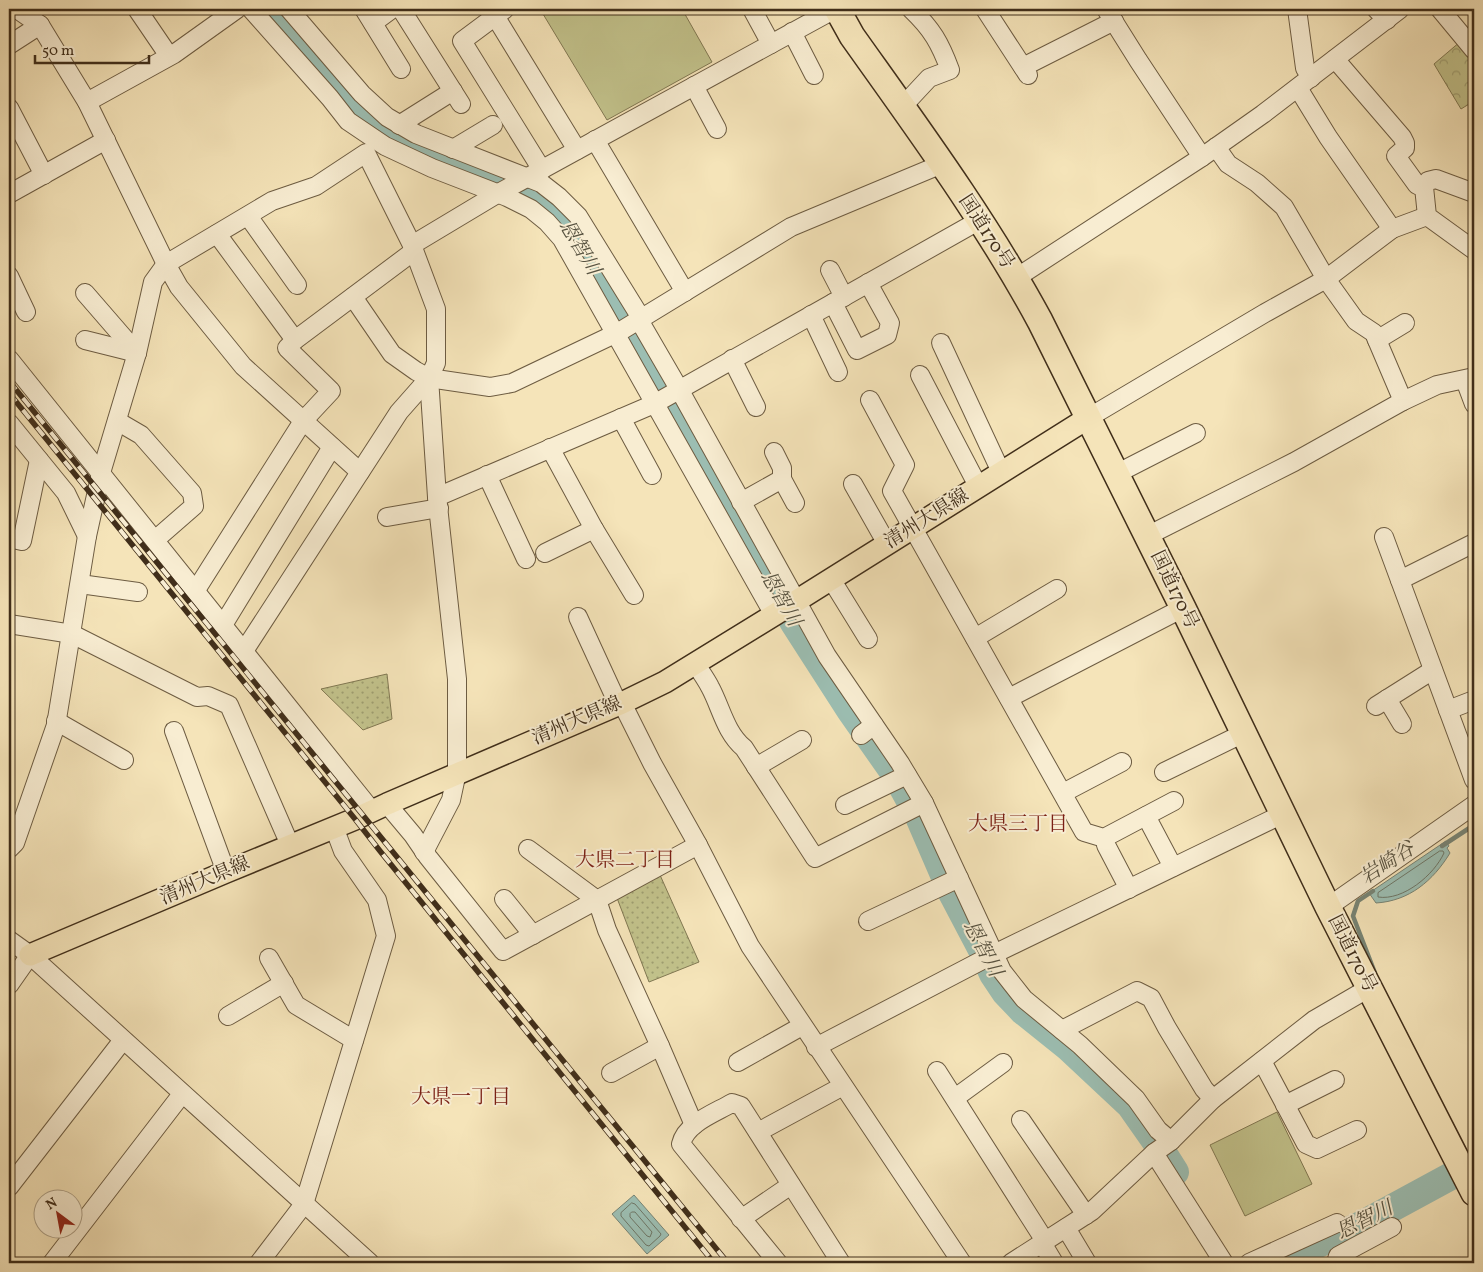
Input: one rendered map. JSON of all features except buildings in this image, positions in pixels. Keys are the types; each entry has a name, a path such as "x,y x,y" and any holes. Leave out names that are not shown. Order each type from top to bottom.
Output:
{"highway":[{"name":"国道170号","path":"842,11 852,36 980,220 1040,321 1284,814 1328,907 1474,1193"}],"main road":[{"name":"清州大県線","path":"30,955 334,827 458,772 620,704 665,682 1088,418"}],"street":[{"path":"17,9 40,25 87,102 179,287 243,366 360,472"},
{"path":"137,9 169,56"},
{"path":"87,102 169,56 237,9"},
{"path":"251,9 330,98 348,122 385,146 432,168 500,192 531,209 547,222 562,239 656,402 785,608 826,656 867,730 902,778 918,806 989,956 1024,999 1080,1045 1136,1099 1158,1130 1162,1147 1224,1263"},
{"path":"289,9 362,94 387,117 416,134 530,176 560,197 578,216 639,320 741,502 785,608"},
{"path":"392,9 369,16 401,69"},
{"path":"399,125 457,97 401,9"},
{"path":"752,9 771,44"},
{"path":"902,107 929,78 950,70 941,45 922,19 911,9"},
{"path":"985,9 1025,71 1110,15 1138,60 1209,152 1257,183 1284,207 1326,279 1356,320 1374,333 1403,401"},
{"path":"1297,9 1305,68 1304,82 1328,137 1392,229"},
{"path":"1016,278 1209,152 1335,60 1382,14 1400,9"},
{"path":"1440,9 1474,50"},
{"path":"196,590 303,421 331,391 287,348 295,340 354,297 413,248 500,192 792,32 842,11"},
{"path":"530,176 462,41 500,12 577,150"},
{"path":"9,45 40,25"},
{"path":"792,32 814,75"},
{"path":"1335,60 1402,137 1405,143 1404,148 1396,156 1417,185 1424,187"},
{"path":"694,86 717,129"},
{"path":"9,108 44,175"},
{"path":"453,148 492,125"},
{"path":"244,651 399,412 428,378 436,362 436,310 413,248 366,153 364,132"},
{"path":"9,194 106,140"},
{"path":"595,140 685,292"},
{"path":"9,849 15,843 56,721 87,536 101,473 137,353 153,282 166,264 272,201 316,186 366,153"},
{"path":"354,297 392,354 428,378 490,387 512,383 617,333 791,227 942,164"},
{"path":"1474,193 1436,179 1428,181 1424,187 1427,216 1474,250"},
{"path":"248,216 297,285"},
{"path":"1088,418 1326,279 1392,229 1427,216"},
{"path":"388,517 438,502 487,476 656,402 980,220"},
{"path":"217,234 295,340"},
{"path":"830,270 838,300 857,350 887,334 890,323 868,283"},
{"path":"9,276 26,312"},
{"path":"85,293 137,353"},
{"path":"811,315 838,372"},
{"path":"1377,340 1406,324"},
{"path":"85,340 137,353"},
{"path":"941,343 1001,472"},
{"path":"9,359 244,651 379,807 413,835 424,852 503,951 698,845"},
{"path":"732,359 756,407"},
{"path":"920,375 978,486"},
{"path":"424,852 451,800 458,772 457,679 438,502 428,378"},
{"path":"1147,536 1294,462 1403,401 1437,385 1470,378 1474,404"},
{"path":"870,400 905,465 892,491 1084,832 1104,838 1174,801"},
{"path":"621,418 652,475"},
{"path":"117,422 141,435 192,493 194,506 155,540"},
{"path":"9,423 66,493 87,536"},
{"path":"1116,474 1196,433"},
{"path":"223,625 332,447"},
{"path":"550,448 594,529 634,594"},
{"path":"774,452 782,468 782,479 795,503"},
{"path":"9,538 22,540 39,460"},
{"path":"487,476 526,559"},
{"path":"741,502 782,479"},
{"path":"853,484 887,544"},
{"path":"545,554 594,529"},
{"path":"1384,537 1474,780"},
{"path":"1400,580 1474,543"},
{"path":"831,579 868,639"},
{"path":"80,584 138,592"},
{"path":"975,638 1057,589"},
{"path":"1009,698 1182,608"},
{"path":"578,618 620,704 698,845 750,946 962,1263"},
{"path":"9,624 72,634 197,697 208,696 229,705 290,845"},
{"path":"696,663 710,686 722,716 733,736 744,748 815,858 918,806"},
{"path":"1402,724 1382,703 1433,670"},
{"path":"1448,710 1474,700"},
{"path":"56,721 124,760"},
{"path":"174,730 226,872"},
{"path":"1164,772 1244,733"},
{"path":"756,767 802,740"},
{"path":"1062,793 1122,762"},
{"path":"845,805 902,778"},
{"path":"1328,907 1474,805"},
{"path":"816,1046 989,956 1284,814"},
{"path":"1146,816 1173,867"},
{"path":"259,1263 304,1204 386,936 377,900 343,851 334,827"},
{"path":"1106,845 1129,889"},
{"path":"528,849 597,900 607,930 694,1125"},
{"path":"868,921 953,880"},
{"path":"504,899 533,935"},
{"path":"9,940 30,955 370,1263"},
{"path":"9,985 30,955"},
{"path":"269,958 296,1005 354,1040"},
{"path":"228,1016 284,983"},
{"path":"1011,1263 1086,1215 1213,1098 1314,1020 1369,988"},
{"path":"1062,1030 1137,992 1151,998 1204,1089 1213,1098"},
{"path":"738,1062 802,1026"},
{"path":"9,1188 123,1040"},
{"path":"611,1073 660,1046"},
{"path":"1262,1061 1306,1144 1317,1148 1357,1130"},
{"path":"955,1098 1003,1063"},
{"path":"937,1071 1044,1242 1054,1263"},
{"path":"1286,1105 1335,1080"},
{"path":"758,1132 843,1086"},
{"path":"52,1263 182,1094"},
{"path":"778,1263 682,1144 684,1134 694,1125 732,1103 741,1106 841,1263"},
{"path":"1021,1120 1086,1215"},
{"path":"741,1219 791,1185"},
{"path":"1249,1263 1337,1223"},
{"path":"1336,1263 1338,1256 1392,1227"},
{"path":"1066,1228 1087,1263"}],"green space":[{"path":"540,9 682,9 712,62 607,120"},
{"path":"1474,30 1474,101 1461,109 1434,64"},
{"path":"387,674 392,719 363,730 321,689"},
{"path":"660,875 699,962 649,982 617,898"},
{"path":"1277,1112 1312,1184 1245,1216 1210,1145"}],"water":[{"path":"1446,841 1450,853 1428,881 1409,894 1376,903 1369,893"},
{"path":"634,1195 669,1235 647,1254 612,1214"}],"waterway":[{"name":"恩智川","path":"266,9 356,110 403,143 534,194 563,218 621,315 794,623 850,710 897,777 919,817 951,891 993,974 1005,992 1023,1011 1068,1047 1130,1105 1175,1172"},
{"name":"岩崎谷","path":"1442,846 1474,825"},
{"name":"岩崎谷","path":"1373,891 1358,901 1353,916 1375,973"},
{"name":"恩智川","path":"1275,1263 1359,1226 1453,1175"}],"railway":[{"path":"9,381 728,1263"},
{"path":"9,393 714,1263"}],"district":[{"name":"大県三丁目","path":"1018,825"},
{"name":"大県二丁目","path":"625,861"},
{"name":"大県一丁目","path":"461,1098"}]}
